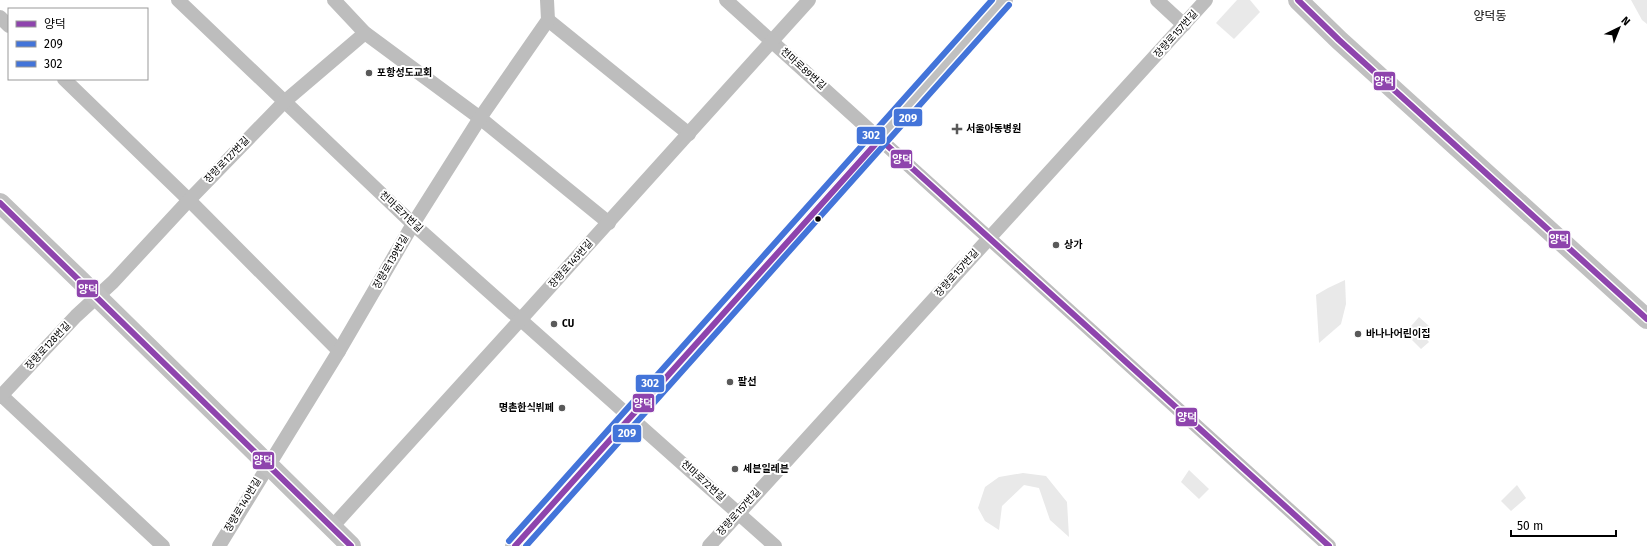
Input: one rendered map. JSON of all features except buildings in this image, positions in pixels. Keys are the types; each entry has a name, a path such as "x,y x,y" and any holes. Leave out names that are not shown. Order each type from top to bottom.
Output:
{"street":[{"name":"천마로71번길","path":"178,0 413,224 631,417"},
{"path":"334,0 365,33 480,118 609,223"},
{"path":"547,0 548,20 689,134"},
{"name":"천마로89번길","path":"726,0 990,237 1329,546"},
{"name":"장량로145번길","path":"332,527 609,223 809,0"},
{"path":"515,546 1003,0"},
{"path":"1158,0 1184,25"},
{"name":"장량로157번길","path":"709,546 1206,0"},
{"path":"1298,0 1339,40 1647,319"},
{"path":"0,17 8,25"},
{"name":"장량로139번길","path":"268,464 339,351 413,224 480,118 548,20"},
{"name":"장량로127번길","path":"97,296 113,282 189,200 284,102 365,33"},
{"path":"65,80 189,200 339,351"},
{"path":"0,203 97,296 351,546"},
{"name":"장량로128번길","path":"0,395 97,296"},
{"path":"0,395 164,546"},
{"name":"천마로72번길","path":"631,417 775,546"},
{"name":"장량로140번길","path":"219,546 268,464"}],"shaded area":[{"path":"1237,0 1250,0 1260,12 1234,39 1216,23"},
{"path":"1631,0 1647,0 1647,24 1642,20"},
{"path":"1345,280 1346,304 1341,324 1319,343 1316,295"},
{"path":"1419,317 1429,326 1422,334 1429,342 1421,349 1405,333"},
{"path":"1189,470 1209,489 1199,499 1181,482"},
{"path":"1023,473 1046,476 1067,502 1069,537 1050,520 1039,488 1024,485 1002,506 999,530 985,521 978,508 985,487 999,477"},
{"path":"1517,485 1526,498 1511,511 1501,501"}],"transit line":[{"name":"302","path":"509,541 992,0"},
{"name":"양덕","path":"1298,0 1339,40 1647,319"},
{"name":"209","path":"526,546 1009,5"},
{"name":"양덕","path":"515,546 880,139 1329,546"},
{"name":"양덕","path":"0,203 351,546"}],"place":[{"name":"포항성도교회","path":"369,73"},
{"name":"서울아동병원","path":"957,129"},
{"name":"상가","path":"1056,245"},
{"name":"CU","path":"554,324"},
{"name":"바나나어린이집","path":"1358,334"},
{"name":"팔선","path":"730,382"},
{"name":"명촌한식뷔페","path":"562,408"},
{"name":"세븐일레븐","path":"735,469"}],"district":[{"name":"양덕동","path":"1490,16"}]}
